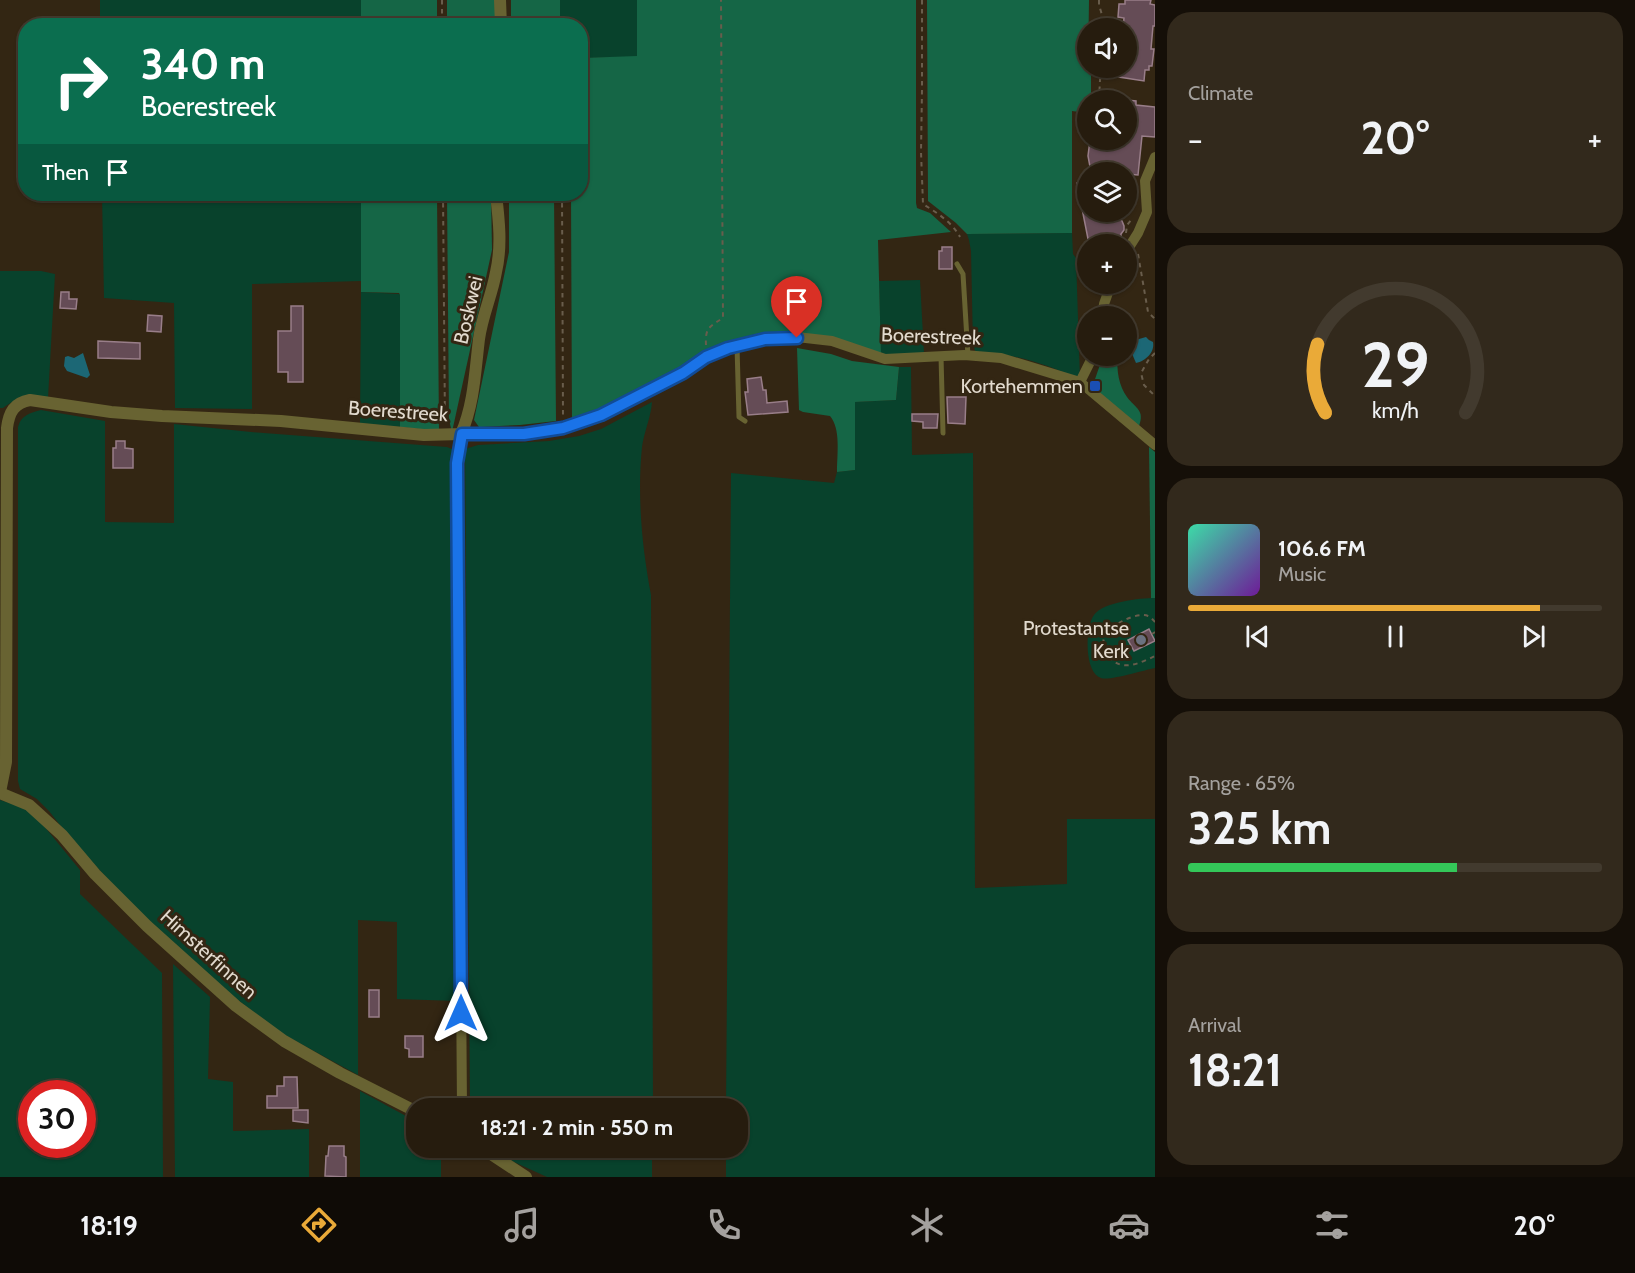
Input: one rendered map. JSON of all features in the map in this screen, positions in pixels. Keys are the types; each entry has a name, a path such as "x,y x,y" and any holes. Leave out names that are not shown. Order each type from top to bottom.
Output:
{"street":[{"path":"501,0 501,18"},
{"path":"1137,236 1147,212 1145,181 1155,157"},
{"name":"Boskwei","path":"462,434 473,393 481,324 496,274 499,227 497,201"},
{"name":"Boerestreek","path":"0,793 6,762 7,727 7,428 8,416 16,405 23,401 40,401 111,412 281,421 445,435 524,434 563,428 601,415 683,373 706,357 737,346 765,339 797,338 832,341 885,358 941,356 1001,358 1080,382 1155,445"},
{"path":"1080,382 1088,366"},
{"path":"462,434 457,463 462,1098"},
{"name":"Himsterfinnen","path":"0,793 29,805 62,836 95,874 147,926 236,1006 284,1041 406,1106"},
{"path":"497,1158 526,1177"}],"lane":[{"path":"957,264 963,274 968,356"},
{"path":"737,346 739,417 745,421"},
{"path":"941,356 943,433"}],"path":[{"path":"442,0 442,18"},
{"path":"706,357 705,333 709,327 723,318 721,0"},
{"path":"922,0 923,204 945,219 956,229 960,237"},
{"path":"1099,0 1103,18"},
{"path":"443,201 445,435"},
{"path":"562,201 563,428"},
{"path":"1137,261 1148,312 1155,319"},
{"path":"1155,353 1142,373 1144,386 1155,396"},
{"path":"1155,622 1148,615 1136,615 1112,627 1104,637 1107,652 1120,666 1131,666 1155,656"},
{"path":"1096,647 1097,644 1104,645"}],"green space":[{"path":"100,0 361,0 361,18 100,18"},
{"path":"361,0 437,0 437,18 361,18"},
{"path":"447,0 495,0 495,18 447,18"},
{"path":"511,0 560,0 560,18 511,18"},
{"path":"560,0 637,0 637,57 588,58 588,18 560,18"},
{"path":"637,0 916,0 916,203 917,208 930,213 951,232 878,240 881,355 792,334 763,333 743,337 572,424 571,201 588,201 588,58 637,56"},
{"path":"927,0 1089,0 1089,18 1077,18 1077,78 1091,78 1091,90 1077,90 1077,112 1072,111 1072,233 967,234 928,201"},
{"path":"102,201 361,201 361,281 252,284 252,409 175,408 174,303 104,298"},
{"path":"361,201 437,201 439,431 400,427 399,293 361,292"},
{"path":"447,201 491,201 492,250 452,432 449,420"},
{"path":"509,201 554,201 556,421 479,427 474,420 509,252"},
{"path":"1072,233 1073,254 1076,258 1077,366 1080,366 1080,379 1030,360 976,353 973,345 971,251 967,234"},
{"path":"0,271 41,271 55,274 48,398 18,400 3,408 0,408"},
{"path":"920,280 924,354 881,355 879,281"},
{"path":"361,292 400,295 400,427 360,423"},
{"path":"797,348 831,354 852,361 899,367 896,400 855,402 855,470 837,472 837,435 830,416 799,410"},
{"path":"1100,366 1117,366 1124,393 1140,413 1139,426 1094,388"},
{"path":"899,367 911,367 912,455 973,453 975,888 1067,884 1067,819 1155,819 1155,1177 726,1177 726,1158 748,1158 748,1098 726,1098 731,473 834,483 837,472 855,470 855,402 896,400"},
{"path":"652,402 642,447 640,503 651,595 653,1098 470,1098 465,449 478,445 549,441 579,436 601,429"},
{"path":"41,410 105,421 105,522 174,523 174,424 452,449 457,1001 397,999 397,922 358,920 358,1075 279,1032 229,993 129,902 71,839 49,811 37,799 20,789 18,781 18,427 24,417"},
{"path":"1149,447 1155,452 1155,598 1151,598"},
{"path":"1155,598 1155,668 1105,679 1095,674 1091,668 1088,649 1089,629 1094,615 1113,604"},
{"path":"0,800 25,808 39,820 80,870 80,894 162,973 163,1177 0,1177"},
{"path":"173,964 210,997 208,1079 233,1082 233,1131 309,1129 309,1177 175,1177"},
{"path":"360,1091 406,1116 406,1158 441,1158 441,1177 360,1177"},
{"path":"507,1158 652,1158 652,1177 547,1177"}],"water":[{"path":"1146,337 1153,342 1153,349 1146,358 1137,363 1137,340"},
{"path":"83,353 90,375 87,378 67,371 64,366 65,357 74,358"}],"building":[{"path":"1125,0 1151,0 1150,4 1155,5 1155,26 1153,26 1151,49 1154,49 1152,66 1149,66 1149,70 1145,70 1144,81 1125,78 1137,78 1137,18 1118,17 1119,4 1125,4"},
{"path":"1137,105 1155,107 1155,137 1142,136 1138,175 1137,162 1089,162 1089,150 1137,150"},
{"path":"1085,222 1122,222 1124,226 1121,234 1087,234"},
{"path":"942,247 952,247 952,269 939,269 939,251 942,251"},
{"path":"61,292 69,292 69,299 77,299 76,309 60,308"},
{"path":"291,306 303,306 303,382 288,382 288,372 278,372 278,331 291,331"},
{"path":"148,315 162,316 161,332 147,331"},
{"path":"98,341 140,343 140,359 98,358"},
{"path":"761,377 763,390 766,390 767,403 787,401 788,412 748,415 745,392 748,392 747,379"},
{"path":"947,397 966,397 965,424 948,423"},
{"path":"912,414 938,414 937,428 923,428 923,422 912,421"},
{"path":"116,441 125,441 125,448 133,449 133,468 113,468 113,448 116,448"},
{"name":"Protestantse Kerk","path":"1149,629 1155,641 1134,651 1128,640"},
{"path":"369,990 379,990 379,1017 369,1017"},
{"path":"405,1036 423,1036 423,1057 409,1057 409,1049 405,1048"},
{"path":"284,1077 297,1077 298,1108 267,1108 267,1096 277,1096 277,1086 284,1086"},
{"path":"293,1110 308,1110 308,1123 293,1121"},
{"path":"329,1146 344,1146 346,1177 325,1176"}],"place":[{"name":"Kortehemmen","path":"1095,386"},
{"name":"Protestantse Kerk","path":"1141,640"}],"route":[{"path":"461,1013 457,463 462,434 524,434 563,428 601,415 683,373 706,357 728,348 765,339 797,338"}]}
